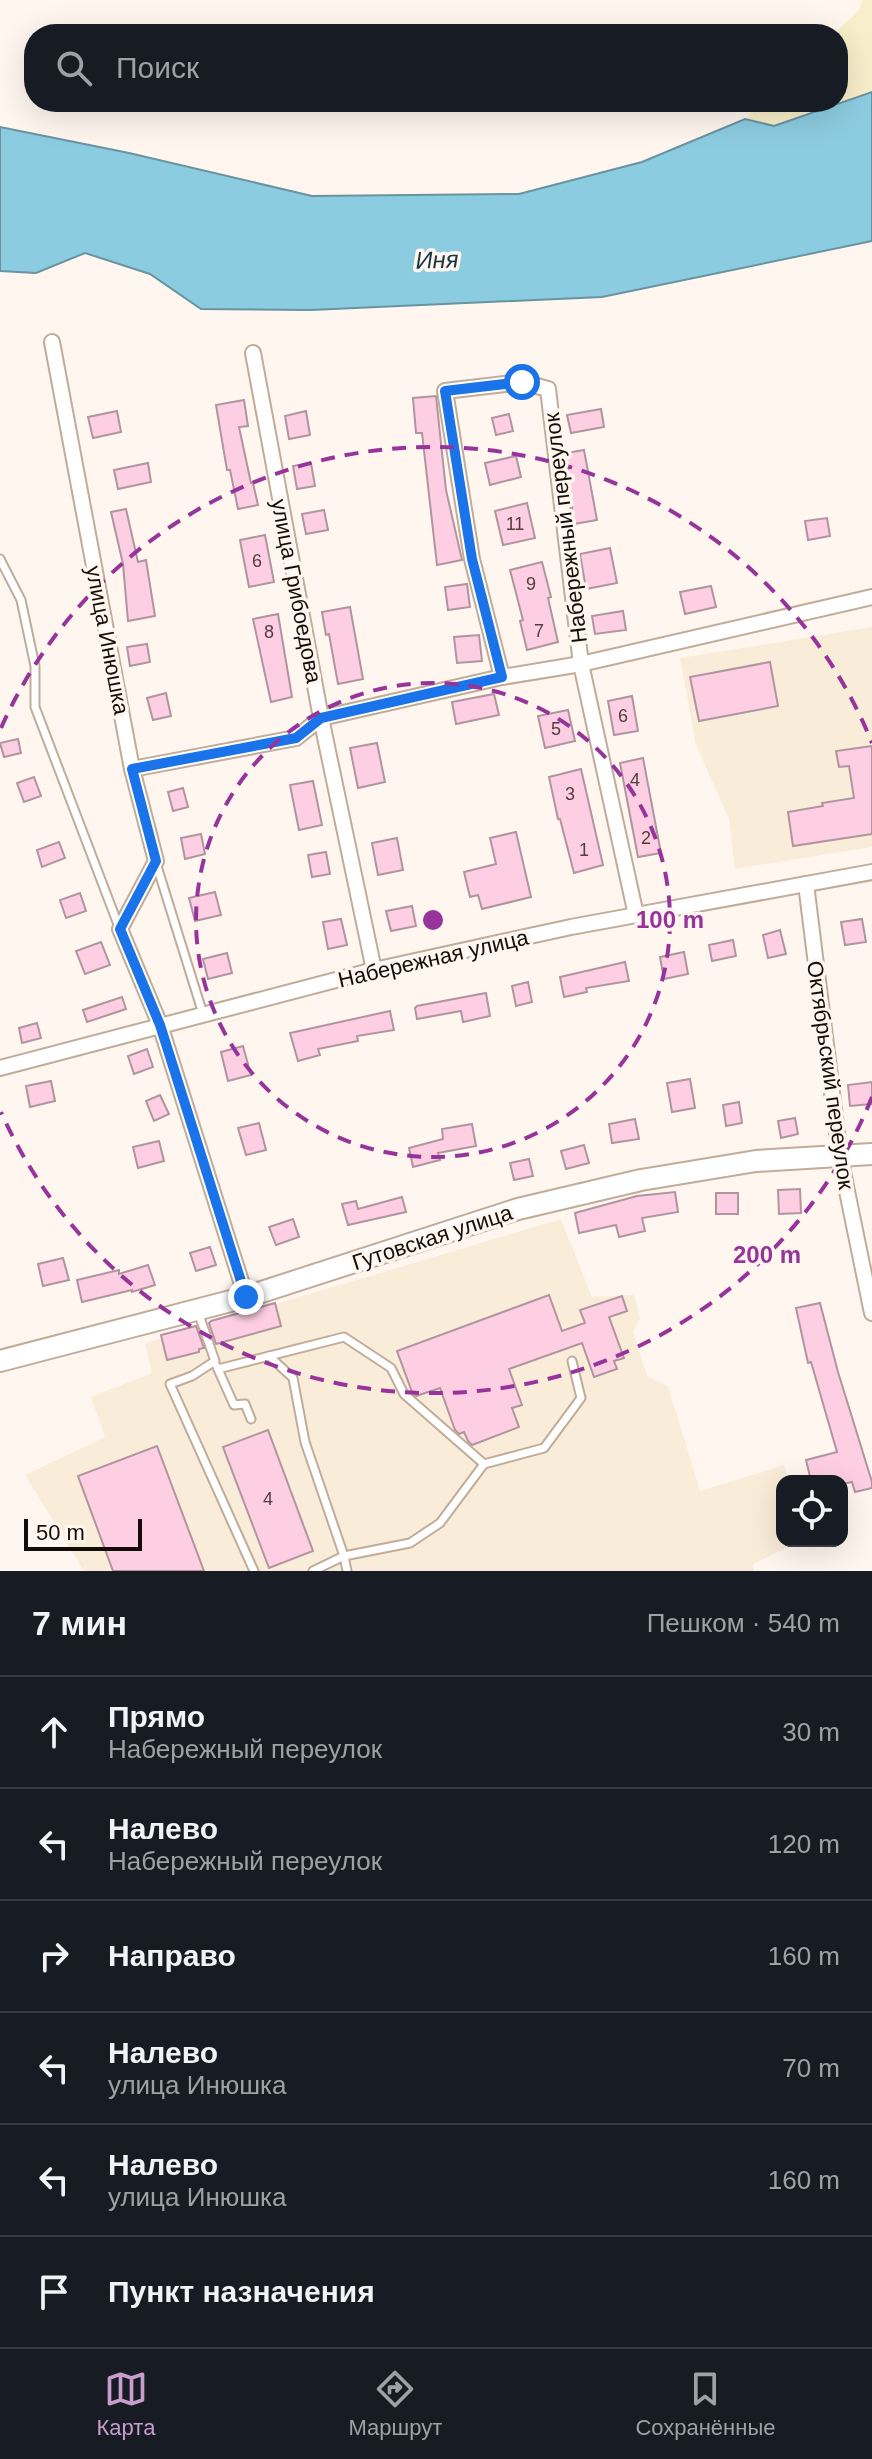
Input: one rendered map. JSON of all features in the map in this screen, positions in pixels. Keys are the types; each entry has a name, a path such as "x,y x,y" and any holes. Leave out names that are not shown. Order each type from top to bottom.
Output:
{"street":[{"name":"улица Инюшка","path":"52,342 132,769 156,861"},
{"name":"улица Грибоедова","path":"253,353 321,718 374,970"},
{"name":"Набережный переулок","path":"502,677 472,559 445,391 522,382 548,389 581,664 636,915"},
{"path":"132,769 296,738 321,718 502,677 581,664 872,597"},
{"path":"156,861 120,929 160,1025 246,1297"},
{"name":"Набережная улица","path":"0,1068 374,970 556,930 872,872"},
{"name":"Октябрьский переулок","path":"806,884 840,1157 872,1313"},
{"name":"Гутовская улица","path":"0,1361 246,1297 518,1209 626,1184 756,1161 872,1154"}],"lane":[{"path":"0,559 21,600 35,666 35,707 120,929"},
{"path":"156,861 203,1014"},
{"path":"197,1310 234,1405 245,1404 251,1419"},
{"path":"254,1571 170,1384 216,1365 269,1356 344,1337 391,1368 404,1394 484,1464"},
{"path":"269,1356 293,1378 305,1442 347,1571"},
{"path":"313,1571 344,1556 410,1543 440,1523 484,1464 544,1448 581,1398 572,1361"}],"shaded area":[{"path":"872,627 872,847 735,869 729,819 696,745 680,658"},
{"path":"561,1219 592,1297 634,1295 640,1318 633,1332 647,1376 668,1386 700,1491 784,1465 787,1475 776,1475 776,1547 788,1547 753,1564 754,1571 84,1571 25,1475 105,1437 91,1397 152,1373 145,1343"}],"sand":[{"path":"862,0 872,0 872,92 848,100 848,24 844,24 859,10"},
{"path":"752,112 814,112 774,126 745,119"}],"water":[{"name":"Иня","path":"872,92 872,241 602,297 311,310 201,309 150,274 85,253 36,273 0,271 0,127 129,153 312,196 519,194 642,162 745,119 774,126 814,112 848,112 848,100"}],"building":[{"path":"436,396 446,490 462,560 437,565 422,433 416,433 413,398"},
{"path":"244,400 248,426 239,427 258,505 238,509 230,470 227,470 216,405"},
{"path":"601,409 604,427 571,433 567,415"},
{"path":"117,411 121,432 93,438 88,417"},
{"path":"306,411 310,435 289,439 285,416"},
{"path":"509,414 513,431 496,435 492,418"},
{"path":"584,450 597,520 574,524 566,453"},
{"path":"516,456 521,477 490,485 485,463"},
{"path":"148,463 151,482 118,489 114,470"},
{"path":"311,463 315,486 297,489 293,466"},
{"path":"527,503 535,538 503,545 495,511"},
{"path":"126,509 138,562 146,560 155,616 128,621 123,564 111,512"},
{"path":"324,510 328,530 306,534 302,514"},
{"path":"827,518 830,536 808,540 805,521"},
{"path":"265,535 274,582 249,587 240,540"},
{"path":"610,548 617,583 586,589 580,554"},
{"path":"542,562 558,642 527,650 510,570"},
{"path":"467,584 470,607 448,610 445,587"},
{"path":"711,586 716,607 685,614 680,592"},
{"path":"350,607 363,679 338,684 322,612"},
{"path":"623,611 626,630 595,634 592,616"},
{"path":"278,614 292,697 271,702 253,619"},
{"path":"479,635 482,661 457,663 454,637"},
{"path":"147,644 150,662 130,666 127,647"},
{"path":"770,662 778,706 699,721 690,677"},
{"path":"166,693 171,716 153,720 147,698"},
{"path":"494,694 499,715 456,724 452,702"},
{"path":"632,696 638,731 614,735 608,701"},
{"path":"568,710 575,741 545,748 538,716"},
{"path":"18,739 21,753 4,757 0,743"},
{"path":"377,743 385,782 358,788 350,748"},
{"path":"872,746 872,834 793,846 788,812 854,798 849,766 839,767 836,751"},
{"path":"643,758 661,853 638,857 620,763"},
{"path":"581,769 603,865 574,873 549,777"},
{"path":"34,777 41,796 24,802 17,783"},
{"path":"313,781 322,825 299,830 290,785"},
{"path":"183,788 188,807 173,811 168,792"},
{"path":"516,832 531,897 482,909 478,895 470,897 464,872 496,864 490,838"},
{"path":"201,834 205,854 185,859 181,838"},
{"path":"397,838 403,870 378,875 372,843"},
{"path":"59,842 65,858 42,867 37,850"},
{"path":"326,852 330,874 312,877 308,855"},
{"path":"215,892 221,915 195,921 189,898"},
{"path":"80,893 86,911 66,918 60,900"},
{"path":"412,906 416,926 391,931 386,911"},
{"path":"341,919 347,945 328,949 323,922"},
{"path":"862,919 866,942 845,945 841,922"},
{"path":"780,930 786,954 768,958 763,935"},
{"path":"733,940 736,956 712,961 709,945"},
{"path":"101,942 110,965 85,974 76,951"},
{"path":"684,952 688,974 664,979 660,957"},
{"path":"227,953 232,973 208,979 203,959"},
{"path":"625,962 629,981 586,988 587,992 564,997 560,977"},
{"path":"528,982 532,1002 516,1006 512,986"},
{"path":"486,993 490,1016 463,1022 461,1011 417,1019 417,1006"},
{"path":"122,997 126,1009 87,1022 83,1010"},
{"path":"390,1011 394,1030 357,1036 358,1041 318,1049 320,1055 298,1061 290,1033"},
{"path":"37,1023 41,1038 22,1043 19,1028"},
{"path":"243,1046 251,1075 228,1081 221,1052"},
{"path":"147,1049 153,1067 134,1074 128,1056"},
{"path":"690,1079 695,1108 672,1112 667,1083"},
{"path":"51,1081 55,1101 30,1107 26,1086"},
{"path":"872,1082 872,1104 850,1106 848,1085"},
{"path":"160,1095 169,1114 154,1121 146,1101"},
{"path":"739,1102 742,1123 726,1126 723,1105"},
{"path":"795,1118 798,1134 781,1138 778,1121"},
{"path":"635,1119 639,1139 612,1143 609,1124"},
{"path":"259,1123 266,1150 246,1155 238,1128"},
{"path":"472,1124 476,1146 438,1153 440,1160 413,1167 409,1148 443,1139 442,1129"},
{"path":"159,1141 164,1161 138,1168 133,1147"},
{"path":"584,1145 589,1163 566,1169 561,1151"},
{"path":"529,1159 533,1176 514,1180 510,1163"},
{"path":"800,1189 801,1213 779,1214 778,1190"},
{"path":"675,1192 678,1212 642,1218 645,1231 619,1237 616,1225 579,1233 575,1213 637,1196"},
{"path":"716,1193 738,1193 738,1214 716,1214"},
{"path":"402,1197 406,1212 348,1225 342,1204 356,1201 358,1209"},
{"path":"293,1219 299,1237 276,1245 269,1227"},
{"path":"210,1247 216,1265 196,1271 190,1253"},
{"path":"63,1258 69,1280 43,1286 38,1264"},
{"path":"148,1265 155,1285 82,1302 77,1280 119,1270 119,1274"},
{"path":"549,1295 562,1331 585,1323 580,1310 622,1296 627,1311 609,1317 624,1358 614,1361 617,1369 594,1377 582,1343 509,1369 522,1405 512,1408 519,1427 472,1445 464,1432 459,1434 455,1430 440,1388 416,1396 412,1392 397,1351"},
{"path":"275,1303 281,1326 216,1344 211,1321"},
{"path":"820,1303 872,1488 855,1492 852,1482 848,1483 848,1475 810,1475 806,1460 837,1452 811,1362 808,1363 796,1308"},
{"path":"196,1326 204,1348 167,1360 161,1335"},
{"path":"268,1430 313,1551 269,1568 223,1447"},
{"path":"157,1446 204,1571 113,1571 78,1476"}],"route":[{"path":"246,1297 160,1025 120,929 156,861 132,769 296,738 321,718 502,677 472,559 445,391 522,382"}]}
